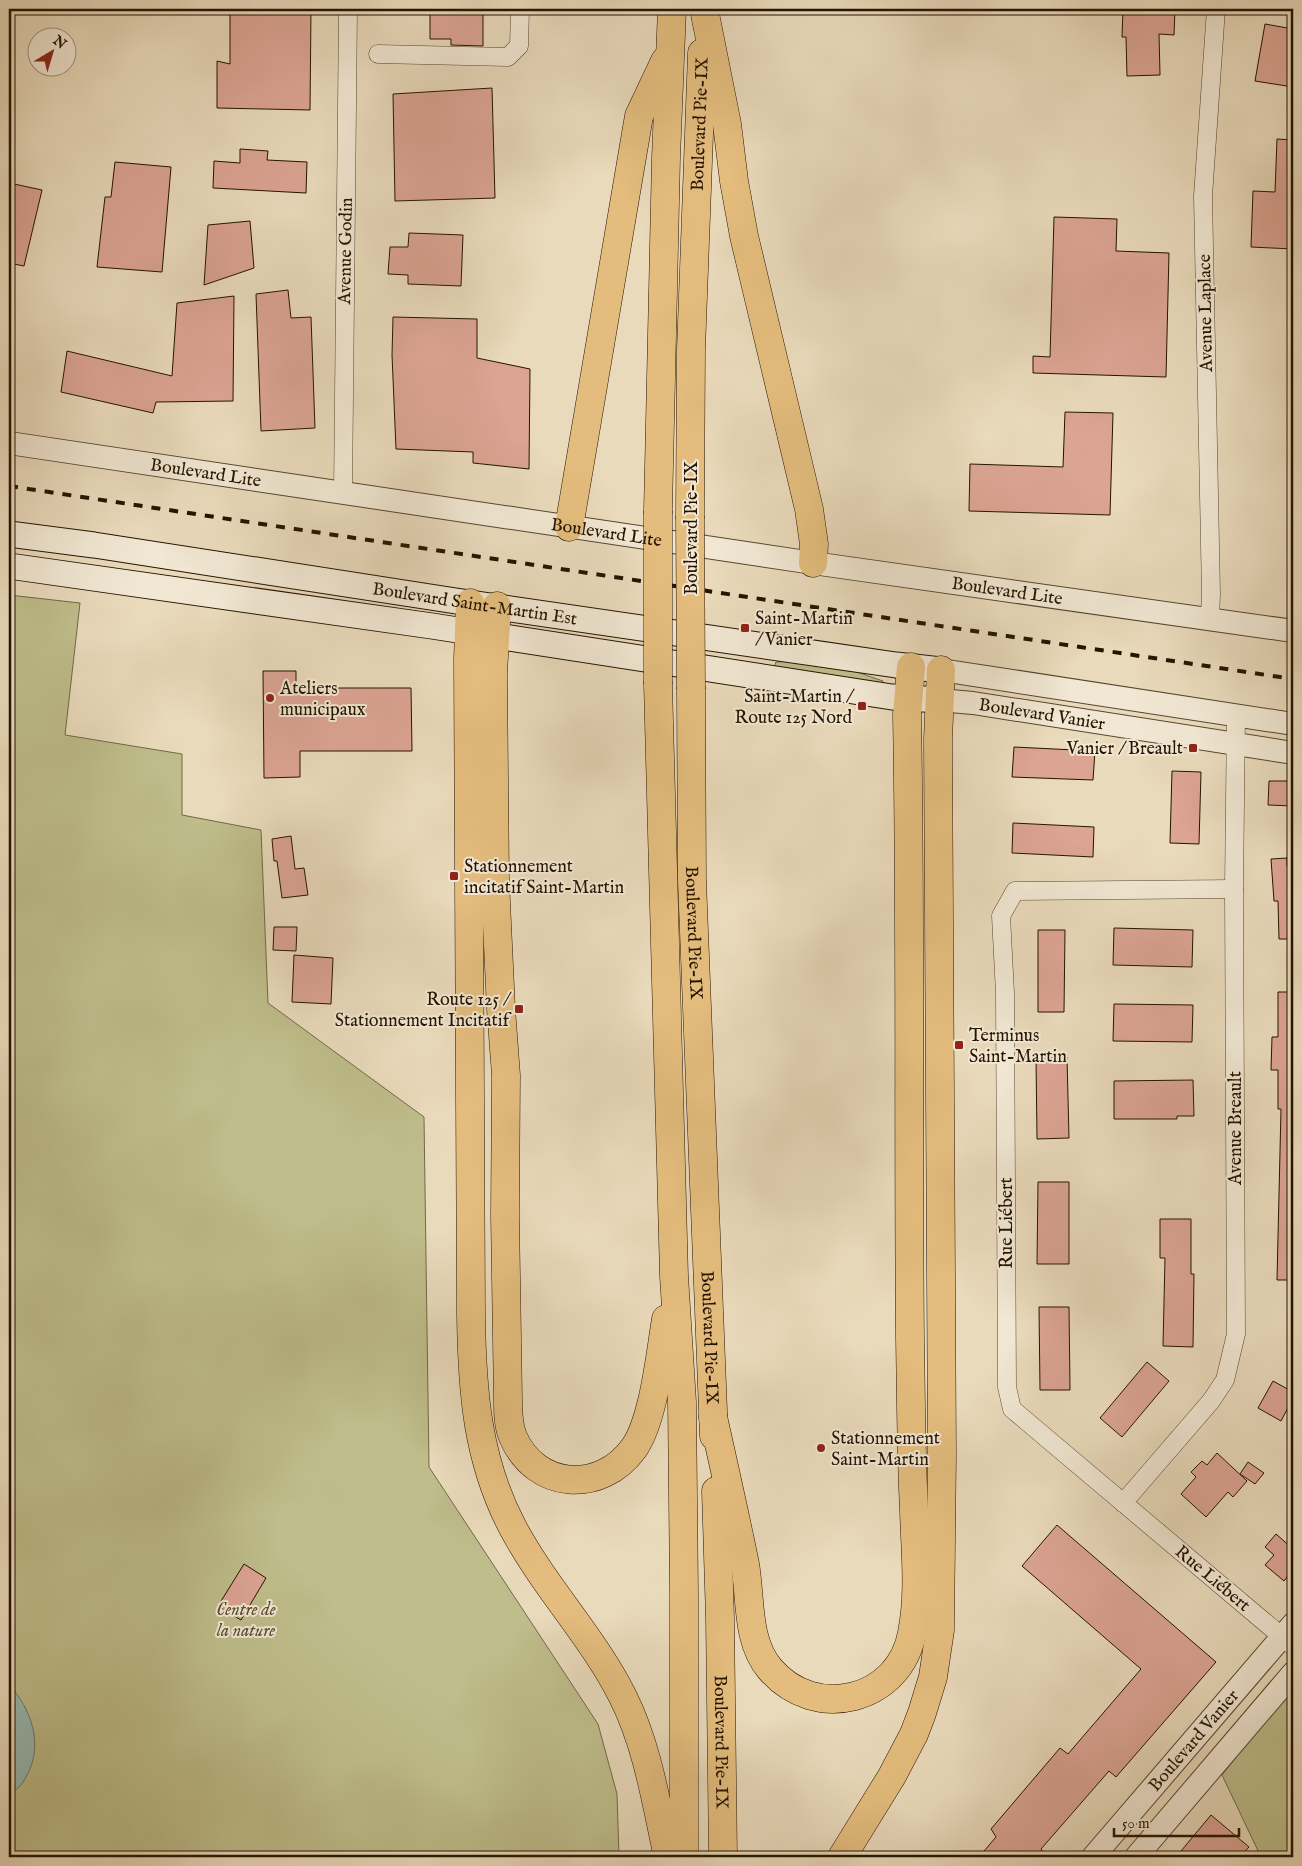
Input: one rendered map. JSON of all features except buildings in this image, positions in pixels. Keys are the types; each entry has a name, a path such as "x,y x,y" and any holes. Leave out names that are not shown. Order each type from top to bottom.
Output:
{"highway":[{"name":"Boulevard Pie-IX","path":"672,9 666,158 658,511 658,684 674,1276 682,1402 684,1857"},
{"name":"Boulevard Pie-IX","path":"704,9 692,340 690,689 692,881 720,1618 723,1857"},
{"path":"704,9 726,124 744,236 810,509 814,544 813,563"},
{"path":"570,527 639,116 670,48"},
{"path":"470,602 468,633 471,1322 473,1382 477,1419 491,1476 498,1497 514,1530 614,1680 630,1711 649,1768 668,1857"},
{"path":"497,606 493,673 495,881 500,1009 506,1075 505,1216 508,1414 510,1430 516,1443 524,1456 536,1467 556,1477 584,1480 612,1470 633,1450 644,1430 649,1412 674,1276"},
{"path":"713,1417 745,1567 753,1631 762,1659 773,1673 789,1686 819,1698 847,1698 873,1690 890,1676 907,1652 912,1637 916,1599 911,1444 910,1312 908,698 911,667"},
{"path":"842,1857 892,1776 914,1734 933,1676 940,1630 942,1443 939,1216 939,700 941,670"}],"main road":[{"name":"Boulevard Saint-Martin Est","path":"9,534 941,670"},
{"name":"Boulevard Saint-Martin Est","path":"9,566 908,698 939,700"}],"street":[{"name":"Avenue Godin","path":"343,492 348,9"},
{"path":"378,54 508,58 519,46 520,9"},
{"name":"Avenue Laplace","path":"1210,618 1203,196 1216,9"},
{"name":"Boulevard Lite","path":"9,443 813,563 1293,630"},
{"name":"Boulevard Vanier","path":"941,670 1293,724"},
{"name":"Boulevard Vanier","path":"939,700 973,703 1293,753"},
{"name":"Avenue Breault","path":"1123,1503 1212,1401 1225,1380 1236,1334 1234,743 1236,715"},
{"name":"Rue Liébert","path":"1234,888 1015,891 1001,916 1005,993 1008,1387 1012,1409 1123,1503 1290,1635"},
{"name":"Boulevard Vanier","path":"1093,1857 1290,1635"},
{"name":"Boulevard Vanier","path":"1136,1857 1293,1673"}],"green space":[{"name":"Centre de la nature","path":"9,595 80,603 65,735 182,754 182,815 261,830 268,1003 424,1117 429,1467 598,1724 617,1794 619,1857 9,1857"},
{"path":"794,661 857,672 883,681 883,683 774,668 776,662"},
{"path":"1293,1685 1293,1857 1261,1857 1222,1775"}],"water":[{"path":"9,1685 17,1694 29,1716 35,1739 32,1763 27,1775 21,1785 9,1795"}],"railway":[{"path":"9,486 1293,679"}],"place":[{"name":"Saint-Martin / Vanier","path":"745,628"},
{"name":"Ateliers municipaux","path":"270,698"},
{"name":"Saint-Martin / Route 125 Nord","path":"862,706"},
{"name":"Vanier / Breault","path":"1193,748"},
{"name":"Stationnement incitatif Saint-Martin","path":"454,876"},
{"name":"Route 125 / Stationnement Incitatif","path":"519,1009"},
{"name":"Terminus Saint-Martin","path":"959,1045"},
{"name":"Stationnement Saint-Martin","path":"821,1448"}]}
